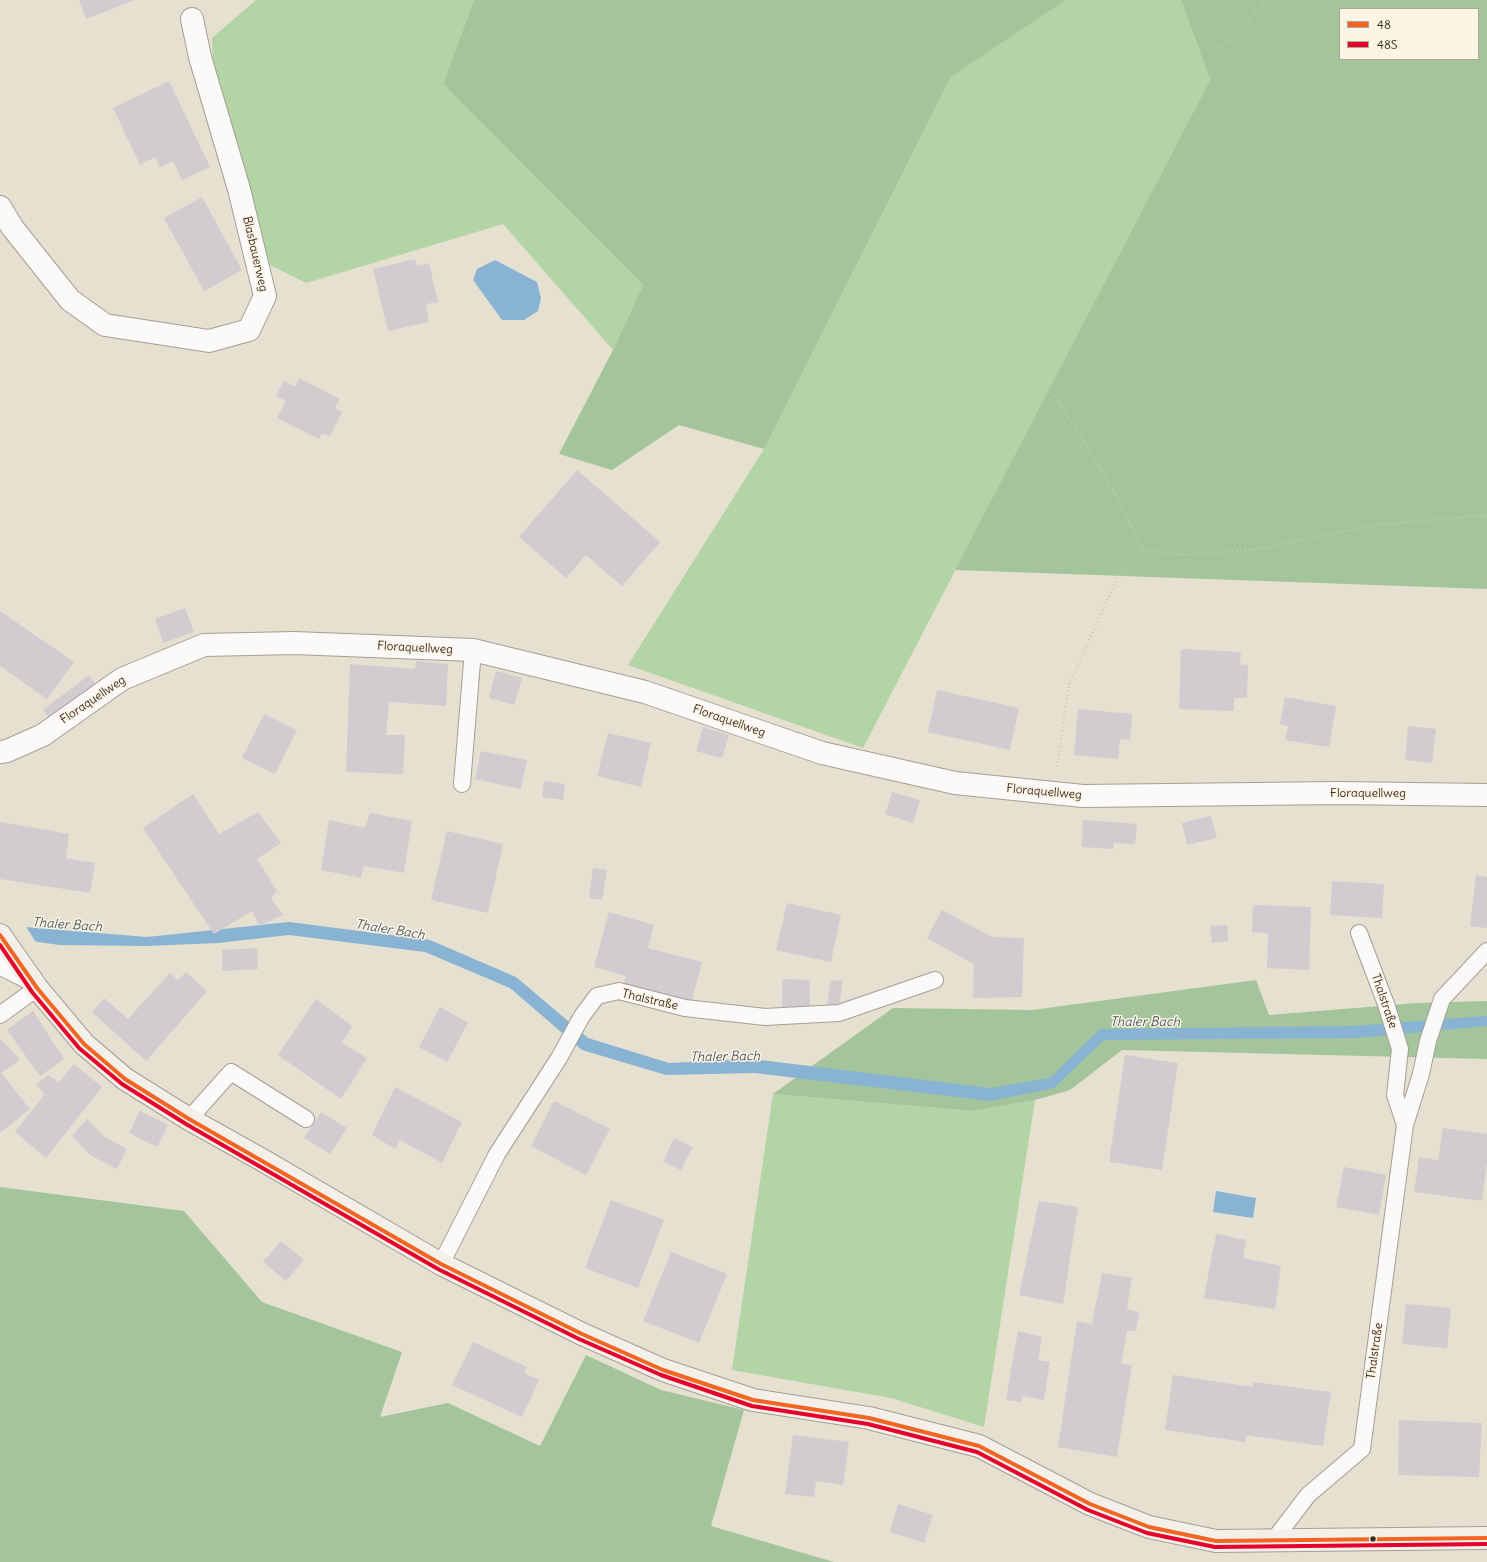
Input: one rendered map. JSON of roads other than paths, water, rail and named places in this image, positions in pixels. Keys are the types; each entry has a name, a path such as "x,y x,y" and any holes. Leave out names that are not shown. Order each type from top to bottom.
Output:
{"main road":[{"path":"0,935 7,958 34,984 84,1044 125,1079 189,1119 441,1264 582,1334 663,1370 753,1400 868,1418 980,1446 1090,1504 1149,1527 1216,1541 1487,1538"}],"street":[{"name":"Blasbauerweg","path":"0,207 12,227 70,300 105,325 210,341 249,330 265,296 239,189 200,57 192,19"},
{"name":"Floraquellweg","path":"0,752 7,752 43,735 122,678 204,645 294,643 473,650 645,692 822,753 955,784 1083,796 1338,793 1487,795"}],"lane":[{"path":"462,784 473,650"},
{"name":"Thalstraße","path":"1359,933 1386,1004 1400,1049 1395,1095 1405,1125"},
{"name":"Thalstraße","path":"1273,1541 1308,1495 1362,1449 1405,1125 1421,1074 1428,1041 1442,999 1487,951"},
{"name":"Thalstraße","path":"441,1264 498,1154 559,1058 582,1016 597,996 620,991 685,1008 765,1016 839,1013 935,980"},
{"path":"0,1015 34,984"},
{"path":"1398,1070 1421,1074"},
{"path":"189,1119 231,1072 306,1119"}],"water":[{"path":"495,260 537,282 541,298 538,311 524,320 502,320 473,280 477,269"},
{"path":"289,922 430,940 516,977 588,1038 669,1063 752,1059 991,1088 1050,1078 1100,1029 1352,1026 1487,1016 1487,1026 1357,1038 1104,1040 1054,1088 991,1101 754,1073 666,1075 582,1050 510,988 425,952 289,935 218,943 147,946 59,945 0,936 0,925 147,937"},
{"path":"1216,1191 1256,1198 1253,1218 1213,1212"}],"water label":[{"name":"Thaler Bach","path":"67,925"},
{"name":"Thaler Bach","path":"390,930"},
{"name":"Thaler Bach","path":"1145,1022"},
{"name":"Thaler Bach","path":"725,1057"}]}
